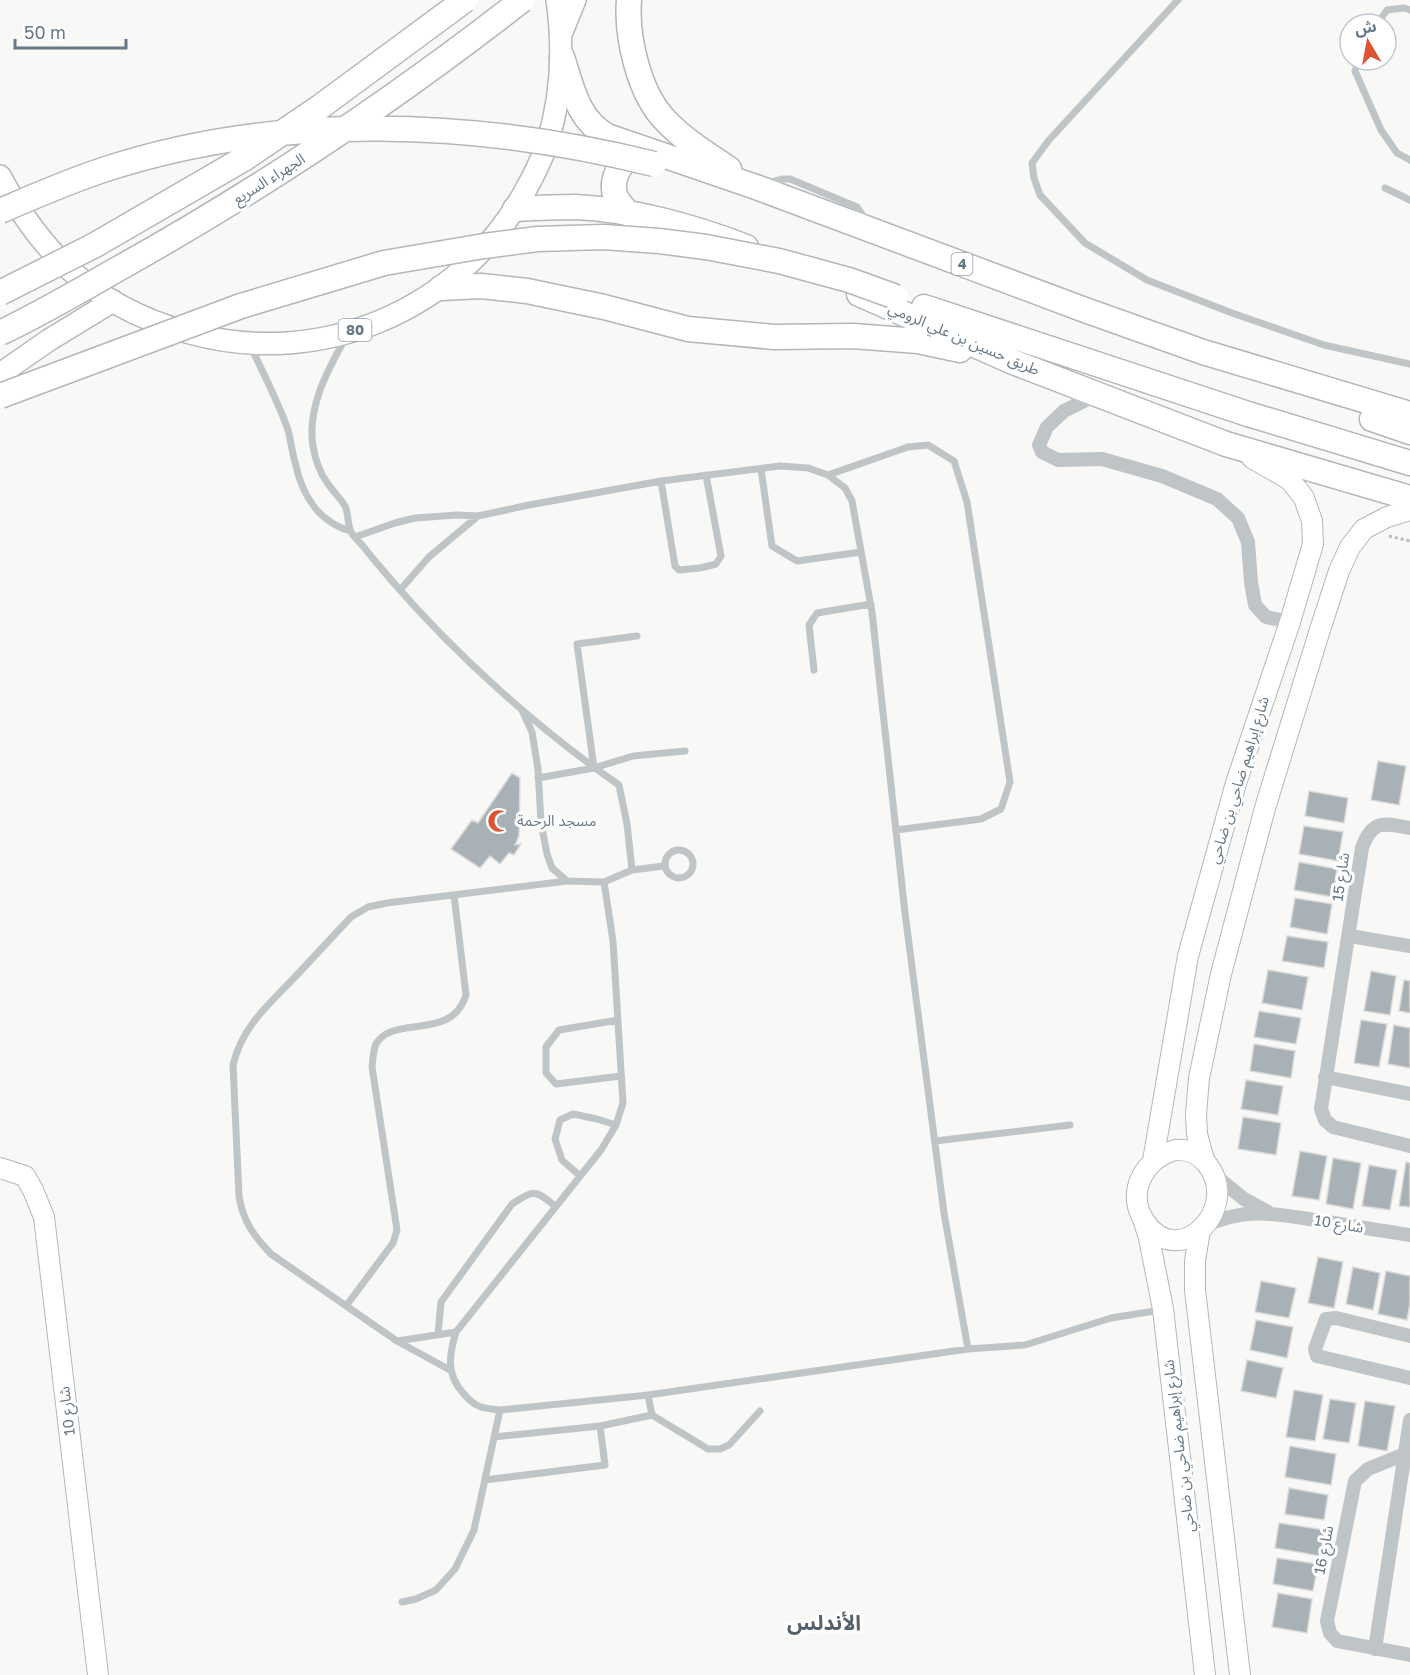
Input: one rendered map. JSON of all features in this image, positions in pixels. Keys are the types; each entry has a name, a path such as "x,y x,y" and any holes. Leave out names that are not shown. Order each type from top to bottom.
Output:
{"highway":[{"name":"الجهراء السريع","path":"0,293 94,245 245,158 329,100 465,0"},
{"name":"الجهراء السريع","path":"0,333 160,246 325,144 522,0"},
{"path":"628,0 631,36 639,74 648,96 665,120 691,143 756,187"},
{"name":"4","path":"562,57 574,95 584,116 591,124 607,136 653,158 756,187 1203,352 1410,414"},
{"path":"0,211 106,169 162,153 224,141 317,131 369,129 471,133 653,158"},
{"path":"629,214 620,205 615,193 614,180 619,168 627,158 639,153 1200,364 1410,432"},
{"name":"طريق حسين بن علي الرومي","path":"515,209 577,207 629,214 692,229 805,270 1013,362 1226,444 1410,498"},
{"path":"0,396 241,306 384,263 537,238 603,237 706,247 779,261 840,278 1035,345 1410,463"},
{"path":"441,288 481,286 527,291 604,307 688,329 774,337 852,336 918,341 1013,362"}],"main road":[{"name":"80","path":"0,176 15,204 35,233 58,259 84,282 140,316 167,327 209,339 250,344 300,342 349,333 397,314 441,288 471,262 499,232 515,209 535,172 546,145 556,106 562,57 562,33 557,0"},
{"path":"562,33 575,0"},
{"path":"0,374 49,340 113,301"}],"street":[{"path":"1098,394 1064,411 1047,427 1039,445 1042,452 1058,460 1102,459 1162,476 1217,499 1238,518 1248,542 1255,605 1266,617 1290,621 1301,620 1312,624 1319,633"},
{"name":"شارع إبراهيم ضاحي بن ضاحي","path":"1153,1161 1188,956 1236,783 1313,544 1312,520 1304,498 1290,480 1226,444"},
{"path":"1208,1167 1190,1151 1183,1150 1167,1152 1153,1161 1143,1173 1138,1188 1138,1203 1143,1219 1153,1231 1166,1239 1182,1240 1202,1229 1209,1221 1216,1206 1217,1190 1197,1134 1196,1114 1200,1078 1221,974 1265,808 1339,571 1350,547 1364,529 1387,517 1410,510"},
{"name":"شارع 15","path":"1410,828 1387,823 1376,827 1369,832 1362,848 1350,936 1321,1109 1325,1119 1332,1127 1410,1146"},
{"path":"1350,936 1410,946"},
{"path":"1326,1077 1410,1094"},
{"name":"شارع 10","path":"1208,1167 1244,1199 1268,1212"},
{"name":"شارع 10","path":"0,1168 25,1176 44,1217 98,1675"},
{"name":"شارع 10","path":"1202,1229 1220,1219 1268,1212 1410,1235"},
{"name":"شارع إبراهيم ضاحي بن ضاحي","path":"1143,1219 1163,1310 1204,1675"},
{"path":"1202,1229 1195,1261 1196,1299 1240,1675"},
{"path":"1410,1336 1336,1318 1326,1319 1315,1349 1317,1356 1410,1378"},
{"path":"1376,1649 1410,1420"},
{"name":"شارع 16","path":"1405,1454 1368,1469 1354,1481 1327,1621 1330,1633 1337,1641 1410,1655"}],"lane":[{"path":"1178,0 1048,140 1032,163 1034,178 1041,195 1086,243 1147,280 1324,345 1410,363"},
{"path":"1386,12 1404,8 1410,10"},
{"path":"1355,72 1380,130 1397,153 1410,160"},
{"path":"1385,188 1410,200"},
{"path":"349,333 322,386 315,405 312,425 317,464 326,482 348,513 350,531 400,590 459,652 522,710 594,768 619,785 627,824 632,870"},
{"path":"250,344 288,432 300,482 308,497 317,512 324,518 350,531"},
{"path":"828,475 908,447 928,445 954,461 967,502 1010,782 1001,809 981,819 896,830"},
{"path":"355,537 415,518 478,516 661,481 780,466 808,468 828,475 845,488 852,501 871,604 905,913 944,1213 968,1349"},
{"path":"761,469 772,546 797,561 861,552"},
{"path":"661,481 675,566 679,570 700,568 716,564 721,556 706,475"},
{"path":"400,590 429,557 478,516"},
{"path":"814,670 809,625 817,612 871,604"},
{"path":"594,768 577,644 638,636"},
{"path":"522,710 532,732 541,823 547,854 552,868 567,881"},
{"path":"538,778 594,768 633,756 685,751"},
{"path":"678,849 686,851 693,865 690,872 683,877 675,878 664,866 665,858 670,852 678,849"},
{"path":"450,1370 396,1341 271,1254 257,1240 241,1210 239,1196 233,1065 237,1048 246,1031 260,1014 351,917 368,907 567,881 604,882 632,870 664,866"},
{"path":"604,882 613,941 623,1103 616,1125 601,1150 456,1332 451,1348 450,1370 456,1386 468,1399 481,1407 500,1410 648,1395 968,1349 1025,1345 1111,1318 1163,1310"},
{"path":"346,1306 393,1243 397,1230 372,1067 375,1046 390,1032 447,1019 458,1011 463,1003 466,995 454,895"},
{"path":"618,1020 559,1030 546,1047 546,1073 556,1084 621,1076"},
{"path":"580,1176 562,1160 555,1139 560,1120 573,1114 616,1125"},
{"path":"935,1141 1070,1125"},
{"path":"438,1334 441,1302 512,1204 529,1193 541,1194 555,1206"},
{"path":"396,1341 456,1332"},
{"path":"648,1395 652,1415"},
{"path":"402,1602 416,1599 436,1590 455,1569 474,1530 500,1410"},
{"path":"494,1437 600,1426 652,1415 708,1449 720,1449 729,1445 760,1411"},
{"path":"485,1480 605,1465 600,1426"}],"building":[{"path":"1378,761 1406,766 1399,805 1371,800"},
{"name":"مسجد الرحمة","path":"512,773 520,778 519,836 515,845 521,844 514,855 509,853 500,864 490,856 480,868 451,849 472,820 478,823"},
{"path":"1309,791 1348,798 1344,823 1305,816"},
{"path":"1304,826 1343,832 1338,861 1299,854"},
{"path":"1299,862 1337,869 1333,897 1294,890"},
{"path":"1295,898 1332,904 1327,934 1290,927"},
{"path":"1287,936 1328,942 1324,968 1282,961"},
{"path":"1268,970 1308,977 1302,1010 1262,1003"},
{"path":"1371,971 1396,976 1390,1015 1364,1011"},
{"path":"1404,980 1410,981 1410,1013 1399,1011"},
{"path":"1259,1011 1301,1018 1296,1044 1254,1037"},
{"path":"1361,1020 1387,1024 1379,1067 1354,1063"},
{"path":"1394,1025 1410,1028 1410,1068 1388,1064"},
{"path":"1254,1044 1295,1051 1291,1078 1250,1071"},
{"path":"1246,1080 1283,1086 1278,1115 1241,1109"},
{"path":"1243,1117 1281,1123 1276,1155 1238,1149"},
{"path":"1300,1151 1327,1156 1319,1200 1292,1196"},
{"path":"1333,1158 1361,1163 1353,1209 1326,1204"},
{"path":"1406,1162 1410,1163 1410,1207 1399,1206"},
{"path":"1369,1165 1397,1170 1390,1210 1362,1206"},
{"path":"1318,1257 1343,1262 1334,1308 1308,1303"},
{"path":"1353,1267 1380,1273 1373,1310 1346,1304"},
{"path":"1386,1271 1410,1276 1410,1303 1407,1320 1378,1314"},
{"path":"1261,1281 1296,1288 1289,1318 1255,1312"},
{"path":"1256,1320 1293,1327 1287,1358 1250,1350"},
{"path":"1247,1360 1283,1368 1276,1398 1241,1391"},
{"path":"1294,1390 1323,1395 1315,1441 1286,1437"},
{"path":"1330,1399 1356,1403 1349,1443 1323,1439"},
{"path":"1365,1401 1395,1406 1387,1451 1358,1446"},
{"path":"1290,1446 1336,1454 1331,1485 1285,1477"},
{"path":"1289,1488 1328,1495 1324,1520 1285,1514"},
{"path":"1279,1523 1325,1530 1320,1556 1275,1548"},
{"path":"1277,1558 1318,1564 1313,1591 1273,1584"},
{"path":"1278,1593 1312,1599 1307,1633 1272,1627"}],"place":[{"name":"مسجد الرحمة","path":"499,821"}],"district":[{"name":"الأندلس","path":"824,1623"}]}
